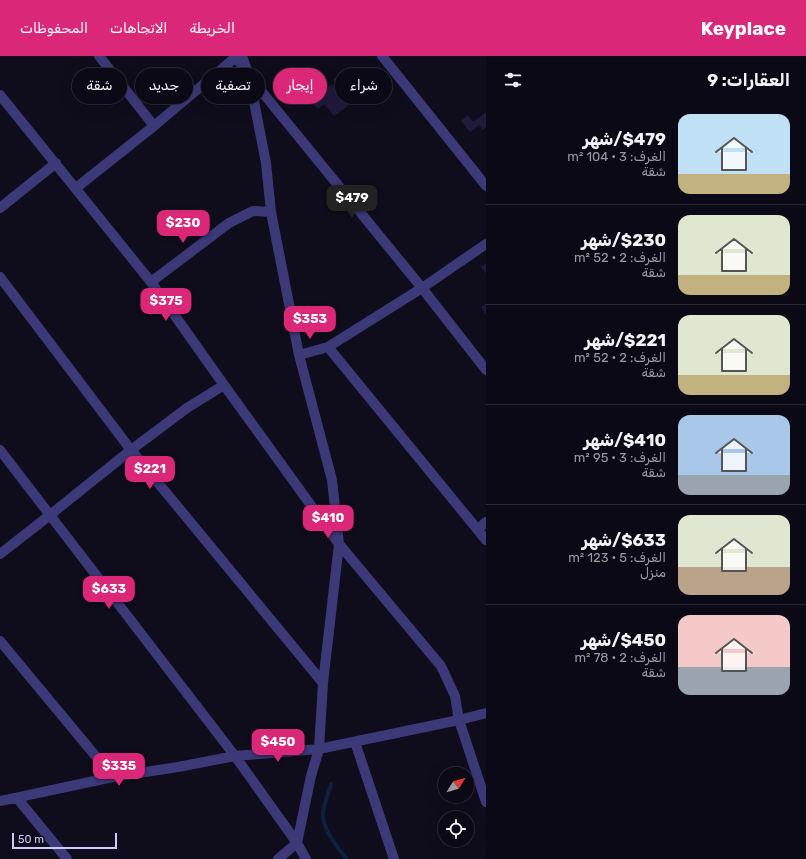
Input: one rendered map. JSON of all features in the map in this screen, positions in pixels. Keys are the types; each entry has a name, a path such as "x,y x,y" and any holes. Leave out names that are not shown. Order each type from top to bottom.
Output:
{"street":[{"path":"99,56 154,126"},
{"path":"76,188 154,126 238,56 245,68"},
{"path":"382,56 486,186"},
{"path":"0,95 151,282 339,544 441,666 455,696 459,720 486,802"},
{"path":"265,96 422,288 486,370"},
{"path":"254,104 266,163 271,212 299,355 332,480 339,544 323,684 320,749 311,776 297,843 278,859"},
{"path":"0,208 56,163"},
{"path":"151,282 229,223 253,211 271,212"},
{"path":"299,355 328,347 422,288 486,244"},
{"path":"0,277 131,450 323,684"},
{"path":"328,347 482,525 486,540"},
{"path":"0,554 131,450 187,408 224,385"},
{"path":"0,450 235,756 297,843 306,859"},
{"path":"0,641 112,777"},
{"path":"0,801 112,777 178,767 235,756 320,749 486,713"},
{"path":"355,742 394,859"},
{"path":"17,798 67,859"}],"building":[{"path":"332,84 335,88 335,104 349,105 334,116 324,104 327,104 327,88"},
{"path":"314,104 324,104 318,109"},
{"path":"486,112 486,127 483,130 479,125 470,132 461,121 468,115 473,122"},
{"path":"486,263 486,274 481,267"},
{"path":"486,304 486,315 481,307"}],"waterway":[{"path":"331,784 323,812 323,818 330,837 347,859"}]}
